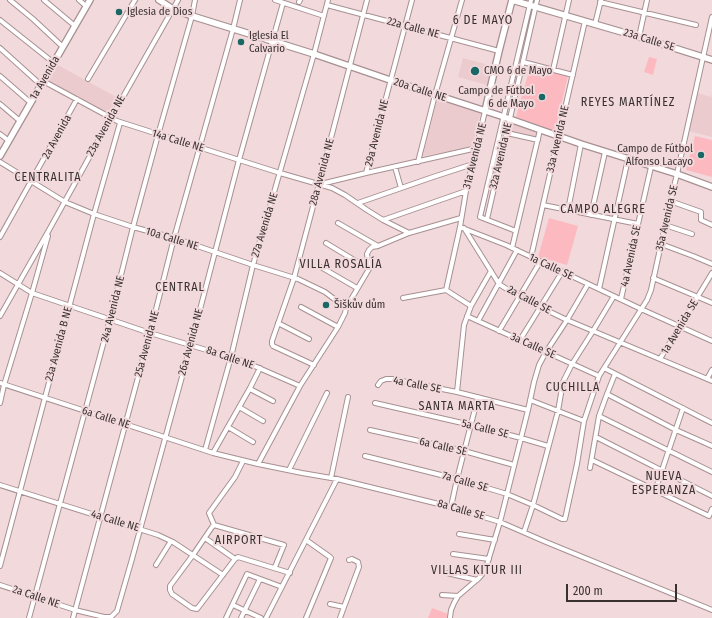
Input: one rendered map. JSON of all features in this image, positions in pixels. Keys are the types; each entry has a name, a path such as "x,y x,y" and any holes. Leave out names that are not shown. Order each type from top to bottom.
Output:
{"street":[{"path":"10,0 34,19 63,47"},
{"path":"44,0 74,26"},
{"path":"79,0 86,6"},
{"name":"1a Avenida","path":"0,156 90,0"},
{"path":"88,79 135,0"},
{"name":"20a Calle NE","path":"160,0 173,9 192,16 314,54 510,119 558,137 677,174 712,187"},
{"name":"23a Avenida NE","path":"0,316 178,0"},
{"name":"24a Avenida NE","path":"29,618 86,412 133,227 192,16 195,0"},
{"name":"25a Avenida NE","path":"73,618 150,333 174,238 240,0"},
{"path":"275,0 324,16"},
{"name":"28a Avenida NE","path":"314,365 273,346 272,341 294,278 367,0"},
{"name":"29a Avenida NE","path":"319,184 366,173 412,0"},
{"path":"418,162 462,0"},
{"name":"23a Calle SE","path":"512,0 702,57"},
{"name":"31a Avenida NE","path":"446,290 462,227 461,218 466,191 512,0"},
{"path":"516,231 480,216 531,0"},
{"name":"32a Avenida NE","path":"487,219 537,0"},
{"path":"553,70 569,0"},
{"path":"639,37 647,0"},
{"path":"595,24 600,1 696,25"},
{"name":"22a Calle NE","path":"327,2 363,14 499,51"},
{"name":"27a Avenida NE","path":"205,450 231,357 253,265 314,54 327,2"},
{"name":"26a Avenida NE","path":"117,611 283,3"},
{"name":"35a Avenida SE","path":"562,519 565,519 567,513 584,421 599,376 647,300 651,290 702,57 710,31 712,16"},
{"path":"0,20 54,62"},
{"name":"33a Avenida NE","path":"531,257 585,22"},
{"name":"14a Calle NE","path":"0,48 42,83 78,99 120,123 332,188 346,195 383,220 409,233"},
{"path":"702,57 712,60"},
{"path":"523,62 573,75"},
{"path":"0,76 31,103"},
{"name":"2a Avenida","path":"0,238 78,99"},
{"path":"0,104 20,121"},
{"name":"23a Avenida B NE","path":"0,566 69,306 120,123"},
{"path":"478,321 499,284 514,249 516,231 540,130"},
{"path":"507,133 538,140"},
{"path":"0,134 9,141"},
{"path":"568,210 582,144"},
{"path":"366,173 476,148"},
{"path":"591,215 605,152"},
{"path":"599,289 628,159"},
{"name":"10a Calle NE","path":"0,162 65,202 94,214 133,227 174,238 298,279 325,292 346,308"},
{"path":"358,203 473,164"},
{"path":"395,167 401,188"},
{"name":"4a Avenida SE","path":"621,299 651,167"},
{"path":"383,220 466,191"},
{"path":"670,201 701,212 701,220 712,225"},
{"path":"543,205 638,224"},
{"path":"258,464 300,386 338,327 346,308 369,269 367,254 372,247 409,233 461,218"},
{"path":"338,223 378,246"},
{"path":"665,225 692,234"},
{"name":"1a Calle SE","path":"462,227 514,249 641,309 712,340"},
{"name":"2a Calle SE","path":"462,227 499,284 519,297 567,320 712,381"},
{"path":"0,403 2,384 32,293 49,230"},
{"path":"326,243 369,269"},
{"path":"661,244 712,264"},
{"path":"499,331 540,262"},
{"path":"318,266 357,288"},
{"path":"457,392 464,325 471,306 490,271"},
{"path":"520,340 562,272"},
{"name":"1a Avenida SE","path":"660,359 712,273"},
{"name":"8a Calle NE","path":"0,274 32,293 150,333 231,357 300,386"},
{"path":"653,278 712,303"},
{"path":"450,618 451,610 458,596 485,571 500,522 539,366 588,284"},
{"path":"403,298 446,290 471,306"},
{"path":"524,532 533,505 558,411 563,382 572,364 594,331 614,296"},
{"path":"301,307 338,327"},
{"name":"3a Calle SE","path":"467,316 599,376"},
{"path":"278,323 309,339"},
{"path":"213,453 260,368"},
{"path":"604,368 712,423"},
{"path":"707,379 712,370"},
{"path":"590,468 599,416 606,394 615,374"},
{"name":"4a Calle SE","path":"378,385 381,381 392,379 457,392 528,410"},
{"name":"6a Calle NE","path":"2,384 213,453 289,470"},
{"path":"250,388 273,401"},
{"path":"289,470 327,393"},
{"path":"606,394 676,430 712,446"},
{"path":"331,478 348,397"},
{"path":"451,507 478,398"},
{"path":"530,400 584,421"},
{"name":"5a Calle SE","path":"375,403 471,424 548,446"},
{"path":"239,407 263,420"},
{"path":"655,491 683,408"},
{"path":"599,416 712,472"},
{"path":"228,427 253,442"},
{"name":"6a Calle SE","path":"370,430 514,465"},
{"path":"596,437 712,496"},
{"name":"7a Calle SE","path":"365,456 457,479 507,494 562,519"},
{"path":"214,525 209,513 235,477 244,460"},
{"path":"592,460 709,516 712,509"},
{"name":"8a Calle SE","path":"289,470 337,479 451,507 500,522 712,610"},
{"path":"266,618 337,479"},
{"name":"4a Calle NE","path":"0,485 158,535 171,541 223,575"},
{"path":"214,525 170,586 172,594 192,608 197,609 238,557 290,572"},
{"path":"214,525 284,545 274,568"},
{"path":"459,534 495,540"},
{"path":"205,538 235,559"},
{"path":"306,540 331,558 306,618"},
{"path":"156,565 171,541"},
{"path":"454,554 489,559"},
{"path":"340,618 359,566 358,562 352,559 349,560"},
{"path":"447,573 477,580"},
{"path":"226,618 247,574 282,587"},
{"path":"241,618 260,579"},
{"name":"2a Calle NE","path":"0,585 75,610 104,617 111,617 117,611"},
{"path":"442,595 458,596"},
{"path":"330,604 344,607"},
{"path":"233,605 261,618"}],"shaded area":[{"path":"649,57 657,59 653,75 644,72"},
{"name":"CMO 6 de Mayo","path":"463,58 492,66 487,85 458,77"},
{"path":"56,64 118,98 108,114 47,81"},
{"name":"Campo de Fútbol 6 de Mayo","path":"530,67 568,76 555,131 516,117"},
{"path":"697,93 711,97 712,93 712,137 689,131"},
{"path":"437,99 481,112 472,147 423,156"},
{"path":"512,122 538,131 536,139 509,132"},
{"name":"Campo de Fútbol Alfonso Lacayo","path":"695,136 712,140 712,177 686,170"},
{"path":"549,218 578,226 567,265 538,257"},
{"path":"432,608 448,614 447,618 428,618"}],"place":[{"name":"Iglesia de Dios","path":"119,12"},
{"name":"Iglesia El Calvario","path":"241,42"},
{"name":"CMO 6 de Mayo","path":"475,71"},
{"name":"Campo de Fútbol 6 de Mayo","path":"542,97"},
{"name":"Campo de Fútbol Alfonso Lacayo","path":"701,155"},
{"name":"Šiškův dům","path":"326,305"}],"district":[{"name":"6 DE MAYO","path":"483,21"},
{"name":"REYES MARTÍNEZ","path":"628,103"},
{"name":"CENTRALITA","path":"48,178"},
{"name":"CAMPO ALEGRE","path":"603,210"},
{"name":"VILLA ROSALÍA","path":"341,265"},
{"name":"CENTRAL","path":"180,288"},
{"name":"CUCHILLA","path":"573,388"},
{"name":"SANTA MARTA","path":"457,407"},
{"name":"NUEVA ESPERANZA","path":"664,484"},
{"name":"AIRPORT","path":"239,541"},
{"name":"VILLAS KITUR III","path":"477,571"}]}
